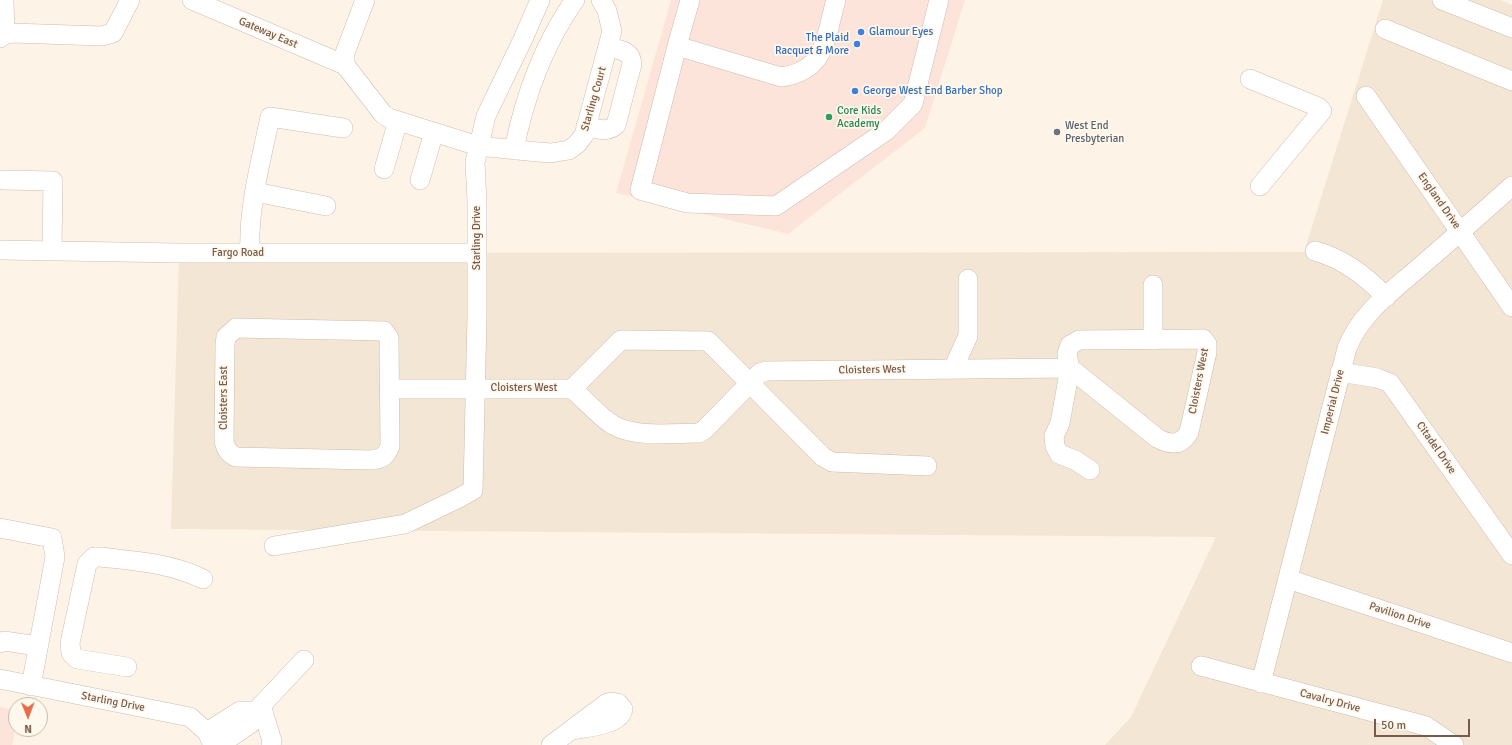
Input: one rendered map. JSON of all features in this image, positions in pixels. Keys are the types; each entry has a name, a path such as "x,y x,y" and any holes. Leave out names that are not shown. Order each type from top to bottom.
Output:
{"street":[{"path":"4,0 2,36 102,36 113,33 130,0"},
{"name":"Gateway East","path":"192,0 345,65"},
{"path":"365,0 345,53 345,65 376,107 390,118 478,146"},
{"name":"Starling Drive","path":"274,546 405,524 473,490 477,388 475,162 486,116 540,0"},
{"path":"514,150 519,124 536,77 558,26 575,0"},
{"name":"Starling Court","path":"478,146 552,153 561,152 577,144 584,135 612,31 607,11 601,0"},
{"path":"690,0 640,190 687,203 776,206 886,131 913,104 939,0"},
{"path":"678,46 771,76 781,77 795,75 809,69 821,54 836,0"},
{"path":"1442,0 1512,28"},
{"path":"1385,29 1512,81"},
{"path":"586,126 604,131 612,129 616,125 632,64 632,57 628,53 608,47"},
{"path":"1250,79 1318,107 1322,111 1260,186"},
{"name":"England Drive","path":"1366,96 1512,307"},
{"path":"250,252 249,236 255,192 270,117 343,128"},
{"path":"384,169 398,120"},
{"path":"420,180 434,132"},
{"path":"4,180 53,181 52,251"},
{"name":"Imperial Drive","path":"1261,682 1340,372 1353,332 1360,322 1386,297 1512,186"},
{"path":"255,192 326,206"},
{"name":"Fargo Road","path":"0,250 477,253"},
{"path":"1315,251 1350,266 1362,273 1386,297"},
{"path":"953,369 968,336 968,279"},
{"path":"1153,340 1154,284"},
{"name":"Cloisters East","path":"236,328 384,331 387,333 389,338 390,389 390,446 383,458 370,460 236,457 226,449 224,441 225,345 226,337 236,328"},
{"name":"Cloisters West","path":"1203,339 1207,344 1207,352 1189,432 1184,440 1176,443 1167,443 1157,438 1070,368 1066,354 1070,345 1079,340 1153,340 1203,339"},
{"name":"Cloisters West","path":"572,389 616,344 625,340 708,341 751,382 823,457 832,462 927,466"},
{"path":"1070,368 1060,423 1054,436 1055,446 1059,454 1075,460 1090,470"},
{"name":"Cloisters West","path":"477,388 572,389 613,425 626,430 637,432 698,433 704,430 760,373 767,371 1070,368"},
{"name":"Citadel Drive","path":"1340,372 1377,378 1390,383 1512,555"},
{"path":"390,389 477,388"},
{"path":"0,528 52,538 55,557 31,686"},
{"path":"127,667 77,659 70,653 70,643 87,564 94,557 149,562 185,570 203,579"},
{"name":"Pavilion Drive","path":"1288,579 1512,653"},
{"path":"0,643 4,641 38,646"},
{"path":"213,741 240,711 258,708 304,660"},
{"name":"Cavalry Drive","path":"1201,666 1426,726 1454,745"},
{"name":"Starling Drive","path":"0,679 190,717 213,741"},
{"path":"258,708 272,741 271,745"},
{"path":"551,745 572,730"}],"shaded area":[{"path":"671,0 965,0 925,128 788,234 616,193"},
{"path":"1383,0 1500,0 1512,5 1512,745 1105,745 1131,717 1216,537 171,529 179,253 1304,252"},
{"path":"0,707 8,708 8,737 14,737 12,745 0,745"}],"place":[{"name":"Glamour Eyes","path":"861,32"},
{"name":"The Plaid Racquet & More","path":"857,44"},
{"name":"George West End Barber Shop","path":"855,91"},
{"name":"Core Kids Academy","path":"829,117"},
{"name":"West End Presbyterian","path":"1057,132"}]}
